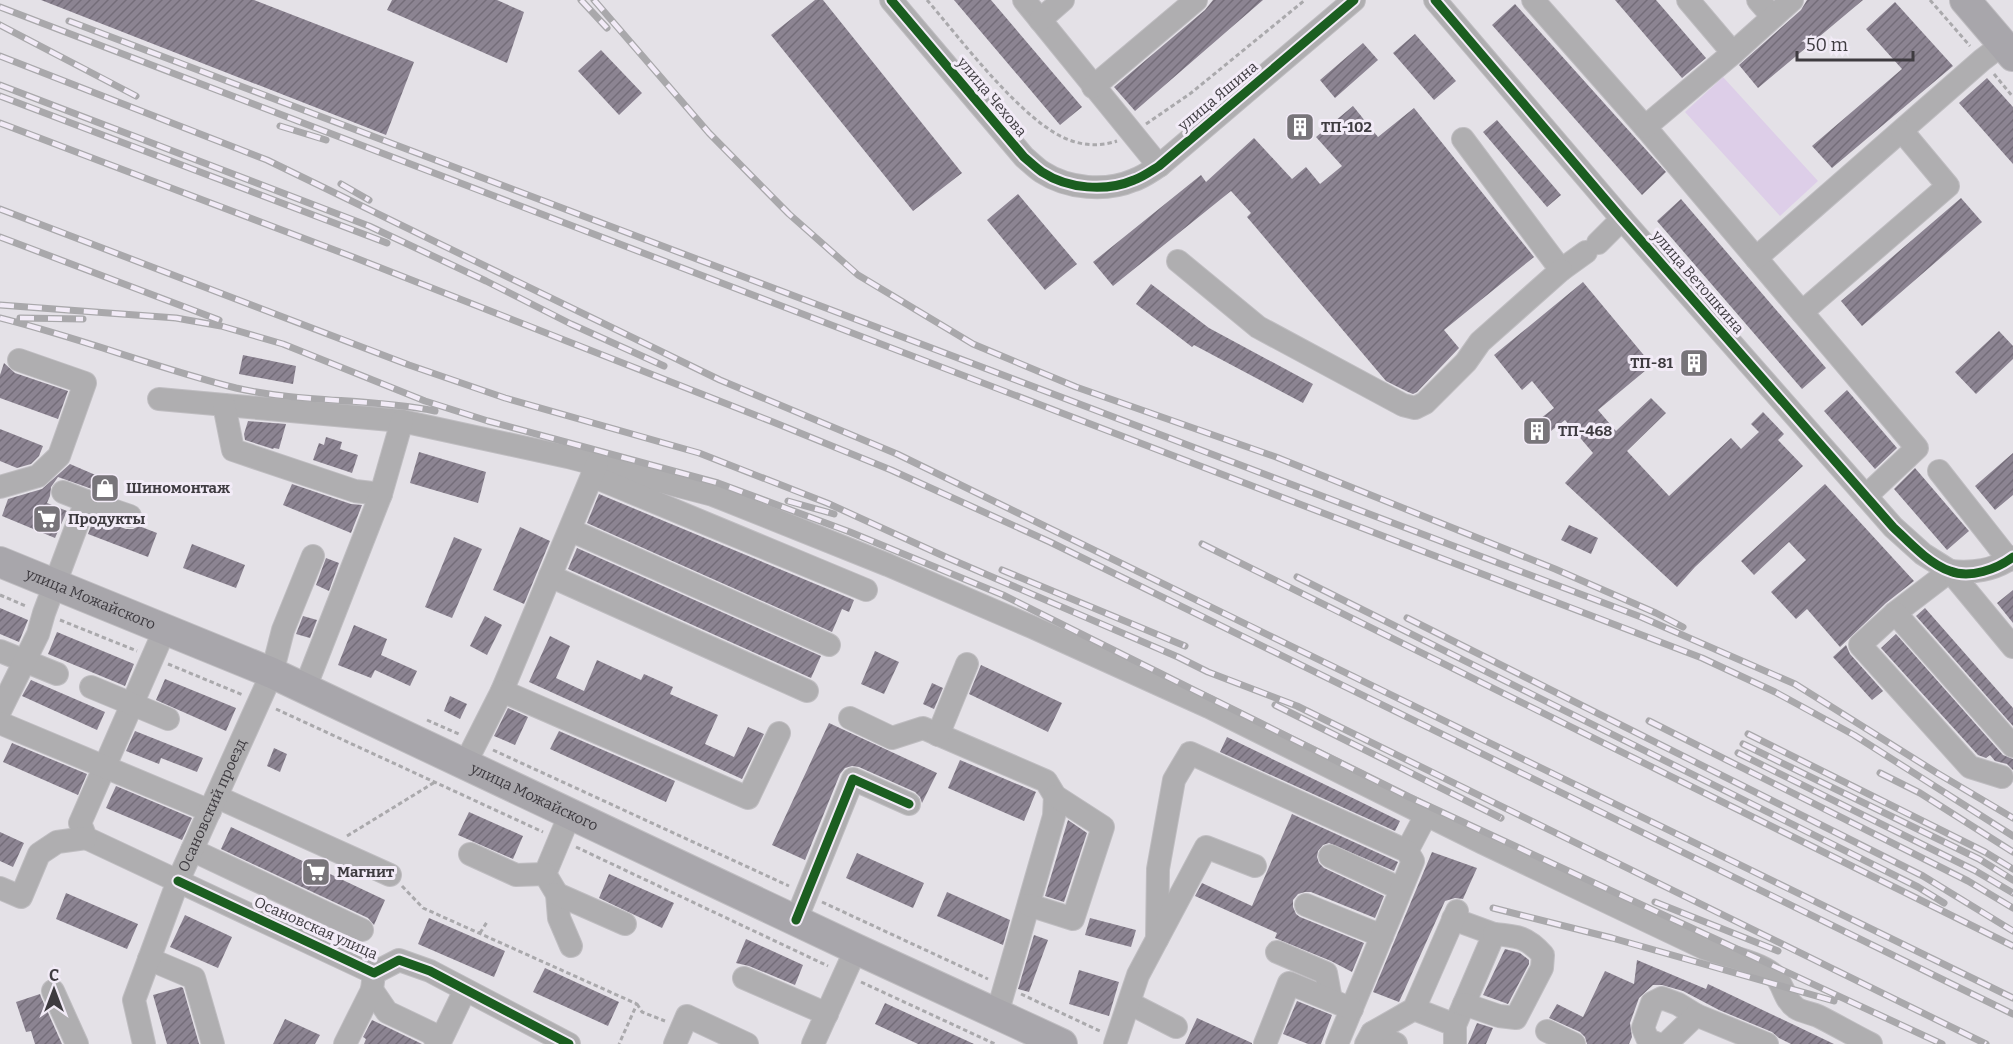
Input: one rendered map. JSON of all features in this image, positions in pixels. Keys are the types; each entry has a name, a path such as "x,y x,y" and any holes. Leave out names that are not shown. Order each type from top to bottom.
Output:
{"main road":[{"path":"1965,0 2008,50"},
{"name":"улица Можайского","path":"0,562 305,688 465,764 565,826 796,920 850,962 997,1014 1023,1036 1062,1044"}],"street":[{"name":"улица Чехова","path":"891,0 1024,157 1042,172 1064,183 1088,187"},
{"path":"1024,0 1159,166"},
{"path":"1040,20 1062,0"},
{"path":"1093,87 1196,0"},
{"name":"улица Яшина","path":"1088,187 1112,187 1134,180 1159,166 1354,0"},
{"name":"улица Ветошкина","path":"1435,0 1622,219 1893,527 1923,554 1950,572 2013,647"},
{"path":"1533,0 1645,127 1917,448 1866,496"},
{"path":"1688,0 1732,53"},
{"path":"1645,127 1732,53 1766,8 1792,0"},
{"path":"1756,258 1902,132 2008,50"},
{"path":"1802,312 1948,186 1902,132"},
{"path":"1463,140 1561,270"},
{"path":"1178,261 1258,327 1404,405 1415,408 1425,403 1466,362 1480,342 1561,270 1592,248 1622,219"},
{"path":"0,487 38,476 59,456 85,383 19,360"},
{"path":"159,399 402,421 595,470 713,495 929,582 1188,698 1704,948 1751,963 1773,973 1780,981 1785,996 1796,1008 1871,1044"},
{"path":"224,405 233,450 355,490 381,494"},
{"path":"305,688 381,494 402,421"},
{"path":"465,764 502,691 595,470"},
{"path":"595,470 866,590"},
{"path":"1939,471 2011,559 1994,568 1971,573 1950,572 1895,613 1860,645 1970,767 2002,777"},
{"path":"63,492 130,516"},
{"path":"0,711 38,634 86,501"},
{"path":"570,530 829,645"},
{"path":"799,562 806,532"},
{"name":"Осановский проезд","path":"144,1044 134,1000 178,881 272,673 283,630 313,556"},
{"path":"550,576 807,691"},
{"path":"1895,613 2013,746"},
{"path":"0,888 21,897 39,854 57,842 86,838 80,823 165,629"},
{"path":"0,651 57,674"},
{"path":"938,735 967,664"},
{"path":"91,687 168,719"},
{"path":"502,691 748,798 778,733"},
{"path":"850,718 892,738 923,728 1046,781 1055,796 1103,827 1074,919 1029,905"},
{"path":"0,723 105,767 214,804 329,847 390,875"},
{"path":"1157,939 1158,869 1174,780 1190,753 1407,851 1413,861 1382,936 1342,1004 1337,1044"},
{"path":"796,920 853,779 909,804"},
{"path":"997,1014 1054,816 1055,796"},
{"path":"1407,851 1426,815"},
{"path":"544,874 565,826"},
{"name":"Осановская улица","path":"86,838 178,881 373,982 399,960 430,971 555,1041"},
{"path":"1115,1044 1138,975 1206,846 1255,866"},
{"path":"192,850 362,930"},
{"path":"471,854 516,875 544,874"},
{"path":"1330,856 1401,889"},
{"path":"544,874 558,894 626,924"},
{"path":"558,894 559,918 571,946"},
{"path":"1306,904 1382,936"},
{"path":"1369,1039 1414,1009 1455,915 1494,934 1518,936 1532,943 1543,955 1542,968 1516,1018 1499,1016 1464,1004"},
{"path":"1414,1009 1455,1034 1464,1004 1494,934"},
{"path":"1277,952 1326,973 1342,1004"},
{"path":"149,959 194,978 213,1044"},
{"path":"813,1044 850,962"},
{"path":"744,978 826,1014"},
{"path":"373,982 387,1012 430,1033 439,1044 465,990"},
{"path":"345,1044 373,982"},
{"path":"1264,1044 1289,983 1342,1004"},
{"path":"53,991 77,1044"},
{"path":"1658,1044 1648,1040 1643,1028 1652,1003 1662,998 1696,1015 1767,1044"},
{"path":"1129,1003 1176,1027"},
{"path":"1666,1044 1696,1015"},
{"path":"675,1044 687,1016 747,1044"},
{"path":"1546,1031 1574,1044"},
{"path":"1369,1039 1396,1044"}],"path":[{"path":"0,595 260,702 435,782 565,826 850,962 995,1044"},
{"path":"329,847 435,782"},
{"path":"390,875 423,908 637,1004 619,1044"},
{"path":"480,933 487,922"}],"shaded area":[{"path":"1723,77 1818,181 1780,216 1685,112"}],"building":[{"path":"41,0 254,0 414,62 386,135"},
{"path":"392,0 497,0 524,12 507,63 387,10"},
{"path":"815,0 823,0 962,173 913,211 771,35"},
{"path":"954,0 991,0 1082,107 1060,125"},
{"path":"1213,0 1263,0 1135,111 1114,87 1205,10"},
{"path":"1615,0 1656,0 1706,58 1682,78"},
{"path":"1807,0 1863,0 1758,88 1739,65 1801,10"},
{"path":"1895,2 1953,66 1832,168 1812,146 1902,69 1866,29"},
{"path":"1515,4 1666,172 1642,195 1492,25"},
{"path":"1415,34 1456,81 1434,100 1393,53"},
{"path":"1363,43 1378,60 1335,98 1320,80"},
{"path":"601,50 642,93 619,115 578,71"},
{"path":"1987,78 2013,107 2013,164 1959,103"},
{"path":"1353,106 1378,137 1414,108 1534,257 1444,330 1459,348 1417,392 1413,394 1386,381 1247,217 1251,213 1231,191 1113,286 1093,262 1201,175 1206,182 1254,138 1292,179 1306,167 1320,184 1342,166 1316,137"},
{"path":"1497,120 1561,195 1547,207 1483,132"},
{"path":"1018,194 1077,264 1045,290 987,220"},
{"path":"1961,198 1982,222 1862,326 1841,301"},
{"path":"1681,199 1826,368 1802,389 1657,221"},
{"path":"1583,282 1652,365 1598,410 1616,431 1651,398 1666,413 1627,451 1669,496 1731,438 1741,449 1759,432 1751,424 1763,412 1784,434 1778,440 1803,466 1695,567 1677,587 1565,483 1593,453 1565,420 1537,442 1527,429 1554,408 1532,381 1522,390 1494,355"},
{"path":"1151,284 1209,328 1313,384 1303,403 1194,345 1192,347 1136,304"},
{"path":"1999,331 2013,346 2013,359 1976,394 1955,372"},
{"path":"243,355 296,366 293,384 239,374"},
{"path":"4,363 15,373 68,391 58,419 0,398 0,375"},
{"path":"1847,390 1897,448 1875,469 1824,411"},
{"path":"248,421 286,424 279,449 245,440 244,434"},
{"path":"0,429 43,446 39,456 31,464 17,468 0,461"},
{"path":"326,437 342,442 340,449 358,455 352,473 313,460 319,443 324,445"},
{"path":"419,452 486,472 478,503 410,483"},
{"path":"2013,453 2013,495 1995,510 1975,486"},
{"path":"70,464 114,483 109,495 58,477 51,487 47,503 67,511 55,538 2,516 8,499 42,489"},
{"path":"1915,468 1969,531 1947,550 1894,489"},
{"path":"292,484 351,504 362,505 351,533 283,505"},
{"path":"1825,484 1914,581 1886,603 1840,647 1807,609 1796,619 1771,592 1806,560 1789,542 1754,575 1741,561"},
{"path":"599,494 854,600 849,612 842,609 832,632 587,523"},
{"path":"94,518 126,529 139,526 157,533 148,557 88,534"},
{"path":"1569,525 1598,538 1591,554 1561,540"},
{"path":"520,527 550,541 524,604 493,590"},
{"path":"454,537 482,549 452,618 425,607"},
{"path":"192,544 245,565 236,588 183,568"},
{"path":"577,548 821,656 811,678 568,569"},
{"path":"326,558 339,563 329,591 316,585"},
{"path":"2013,590 2013,623 1997,603"},
{"path":"0,608 28,620 19,642 0,634"},
{"path":"1925,608 2013,708 2013,726 1916,616"},
{"path":"303,616 317,620 310,638 296,634"},
{"path":"485,616 502,625 487,655 470,646"},
{"path":"354,625 387,639 381,655 417,671 410,686 375,670 371,678 338,665"},
{"path":"57,632 134,664 125,686 48,654"},
{"path":"1896,634 2003,755 2013,759 2013,770 2007,764 1995,761 1990,755 1986,758 1978,755 1881,648"},
{"path":"550,636 570,646 556,678 584,691 597,660 641,680 644,674 673,687 670,694 718,715 705,744 734,757 748,727 764,734 742,779 529,682"},
{"path":"1846,645 1850,654 1883,691 1872,700 1833,657"},
{"path":"875,651 899,662 884,694 861,684"},
{"path":"981,665 1062,703 1048,732 969,694"},
{"path":"165,679 236,708 226,731 156,700"},
{"path":"31,680 105,712 97,730 22,696"},
{"path":"932,683 943,688 934,709 923,704"},
{"path":"450,696 467,704 460,719 444,711"},
{"path":"508,708 528,717 515,745 494,736"},
{"path":"829,723 937,773 922,803 915,792 859,767 845,768 840,774 805,860 772,845"},
{"path":"135,731 203,758 197,772 161,758 159,764 126,751"},
{"path":"559,731 675,781 666,802 550,749"},
{"path":"1227,737 1400,821 1395,831 1220,752"},
{"path":"12,743 87,774 78,795 3,762"},
{"path":"274,748 287,754 280,772 267,766"},
{"path":"960,760 1036,792 1024,821 948,788"},
{"path":"116,786 192,818 182,840 106,808"},
{"path":"469,812 523,836 513,859 458,835"},
{"path":"1292,814 1398,862 1394,871 1329,843 1323,845 1318,851 1319,863 1324,868 1384,896 1375,918 1311,892 1298,894 1293,900 1293,907 1300,917 1364,943 1352,972 1275,938 1277,933 1195,896 1202,883 1252,906"},
{"path":"1068,820 1087,833 1064,902 1045,896"},
{"path":"231,827 385,900 374,925 368,918 221,849"},
{"path":"0,832 24,843 13,867 0,861"},
{"path":"1432,852 1477,868 1463,899 1455,898 1445,901 1399,1002 1373,992"},
{"path":"857,853 924,883 913,908 846,878"},
{"path":"609,874 674,903 662,928 599,898"},
{"path":"947,892 1010,920 1003,945 937,916"},
{"path":"66,893 138,924 127,949 56,919"},
{"path":"185,915 232,937 218,968 170,947"},
{"path":"429,918 505,951 494,977 418,944"},
{"path":"1090,918 1136,930 1131,947 1085,935"},
{"path":"1034,935 1048,940 1029,992 1018,989"},
{"path":"746,939 803,965 795,985 736,963"},
{"path":"1505,949 1520,953 1529,960 1508,1004 1483,995"},
{"path":"1637,960 1706,989 1708,984 1834,1044 1791,1044 1772,1032 1719,1010 1683,991 1662,985 1653,985 1639,998 1630,1023 1632,1037 1629,1044 1587,1044 1580,1032 1549,1018 1557,1004 1583,1017 1605,971 1634,984"},
{"path":"545,968 619,1002 608,1026 533,992"},
{"path":"1079,970 1119,982 1109,1016 1069,1004"},
{"path":"181,987 199,1044 167,1044 153,995"},
{"path":"40,994 62,1044 35,1044 31,1031 26,1032 16,1002"},
{"path":"1297,1001 1332,1015 1321,1044 1308,1044 1283,1034"},
{"path":"885,1003 974,1044 918,1044 875,1024"},
{"path":"1197,1018 1252,1043 1252,1044 1185,1044"},
{"path":"285,1019 320,1035 315,1044 273,1044"},
{"path":"372,1020 422,1044 364,1044 366,1039 363,1037"},
{"path":"1477,1023 1493,1028 1486,1044 1468,1044"}],"railway":[{"path":"581,0 607,28"},
{"path":"594,0 709,133 789,214 858,275 973,344 1076,387 1276,457 1555,569 1683,627"},
{"path":"0,7 1702,658 1775,692 1854,735 2013,836"},
{"path":"69,21 1641,617 1795,684 2013,818"},
{"path":"0,25 136,96"},
{"path":"0,56 267,160 720,380 897,454 2013,998"},
{"path":"0,85 369,226 571,324 664,366"},
{"path":"0,96 387,243"},
{"path":"0,123 353,257 891,470 1050,542 2013,1014"},
{"path":"280,126 326,140"},
{"path":"341,184 369,200"},
{"path":"0,209 409,365 505,398 699,453 827,503 1208,672 1297,706 1986,1044"},
{"path":"0,237 219,320"},
{"path":"0,305 176,318 221,326 283,344 425,401 488,421 718,483 850,532 1003,595 1409,797 1942,1044"},
{"path":"0,318 236,388 286,396 386,404 435,411"},
{"path":"20,318 83,319"},
{"path":"788,501 834,514"},
{"path":"1202,544 2013,946"},
{"path":"1002,570 1185,646"},
{"path":"1297,577 1918,887 1944,903"},
{"path":"1407,618 1923,876 2013,931"},
{"path":"1275,705 1501,818"},
{"path":"1649,721 1968,881 2013,908"},
{"path":"1748,734 1985,852 2013,869"},
{"path":"1743,744 1979,859 2013,880"},
{"path":"1738,753 1974,870 2013,893"},
{"path":"1880,773 1920,793 2013,852"},
{"path":"1655,902 1778,951"},
{"path":"1493,908 1612,938 1834,1001"}],"cycle path":[{"path":"891,0 1024,157 1052,178 1087,187 1123,184 1144,176 1159,166 1354,0"},
{"path":"1435,0 1622,219 1893,527 1927,558 1950,571 1966,574 1983,572 2013,557"},
{"path":"796,920 853,779 909,804"},
{"path":"178,881 374,973 399,960 430,971 569,1044"}],"place":[{"name":"ТП-102","path":"1300,127"},
{"name":"ТП-81","path":"1694,363"},
{"name":"ТП-468","path":"1537,431"},
{"name":"Шиномонтаж","path":"105,488"},
{"name":"Продукты","path":"47,519"},
{"name":"Магнит","path":"316,872"}]}
